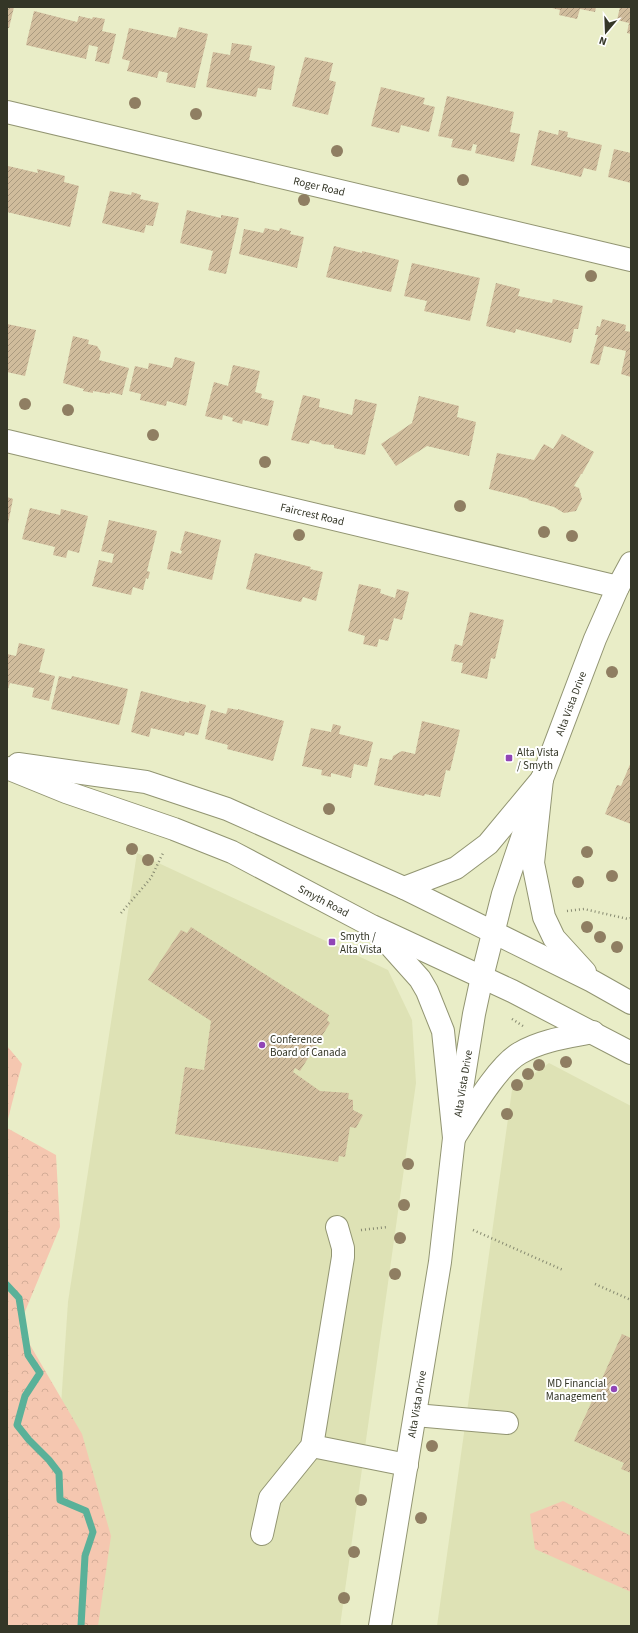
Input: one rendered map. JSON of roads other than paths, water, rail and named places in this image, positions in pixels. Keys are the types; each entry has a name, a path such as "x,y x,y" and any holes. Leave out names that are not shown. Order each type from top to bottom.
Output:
{"street":[{"name":"Roger Road","path":"7,112 631,260"},
{"name":"Faircrest Road","path":"7,441 618,587"},
{"name":"Alta Vista Drive","path":"380,1626 440,1262 454,1138 474,1014 482,977 503,894 542,779 596,639 618,587 631,563"},
{"path":"7,762 146,782 227,809 404,888 592,981 631,1003"},
{"name":"Smyth Road","path":"7,768 66,792 174,829 232,852 372,926 482,977 593,1032 631,1053"},
{"path":"404,888 456,868 488,844 542,779"},
{"path":"542,779 534,863 544,917 554,938 592,981"},
{"path":"372,926 420,980 430,998 443,1031 454,1138"},
{"path":"454,1138 501,1069 519,1053 555,1039 593,1032"},
{"path":"262,1534 270,1498 312,1446 343,1257 343,1248 337,1227"},
{"path":"415,1414 507,1423"},
{"path":"312,1446 407,1465"}],"waterway":[{"path":"7,1285 19,1298 28,1355 40,1373 25,1396 17,1425 59,1473 60,1500 86,1511 93,1532 85,1556 81,1626"}],"place":[{"name":"Alta Vista / Smyth","path":"509,758"},
{"name":"Smyth / Alta Vista","path":"332,942"},
{"name":"Conference Board of Canada","path":"262,1045"},
{"name":"MD Financial Management","path":"614,1389"}]}
